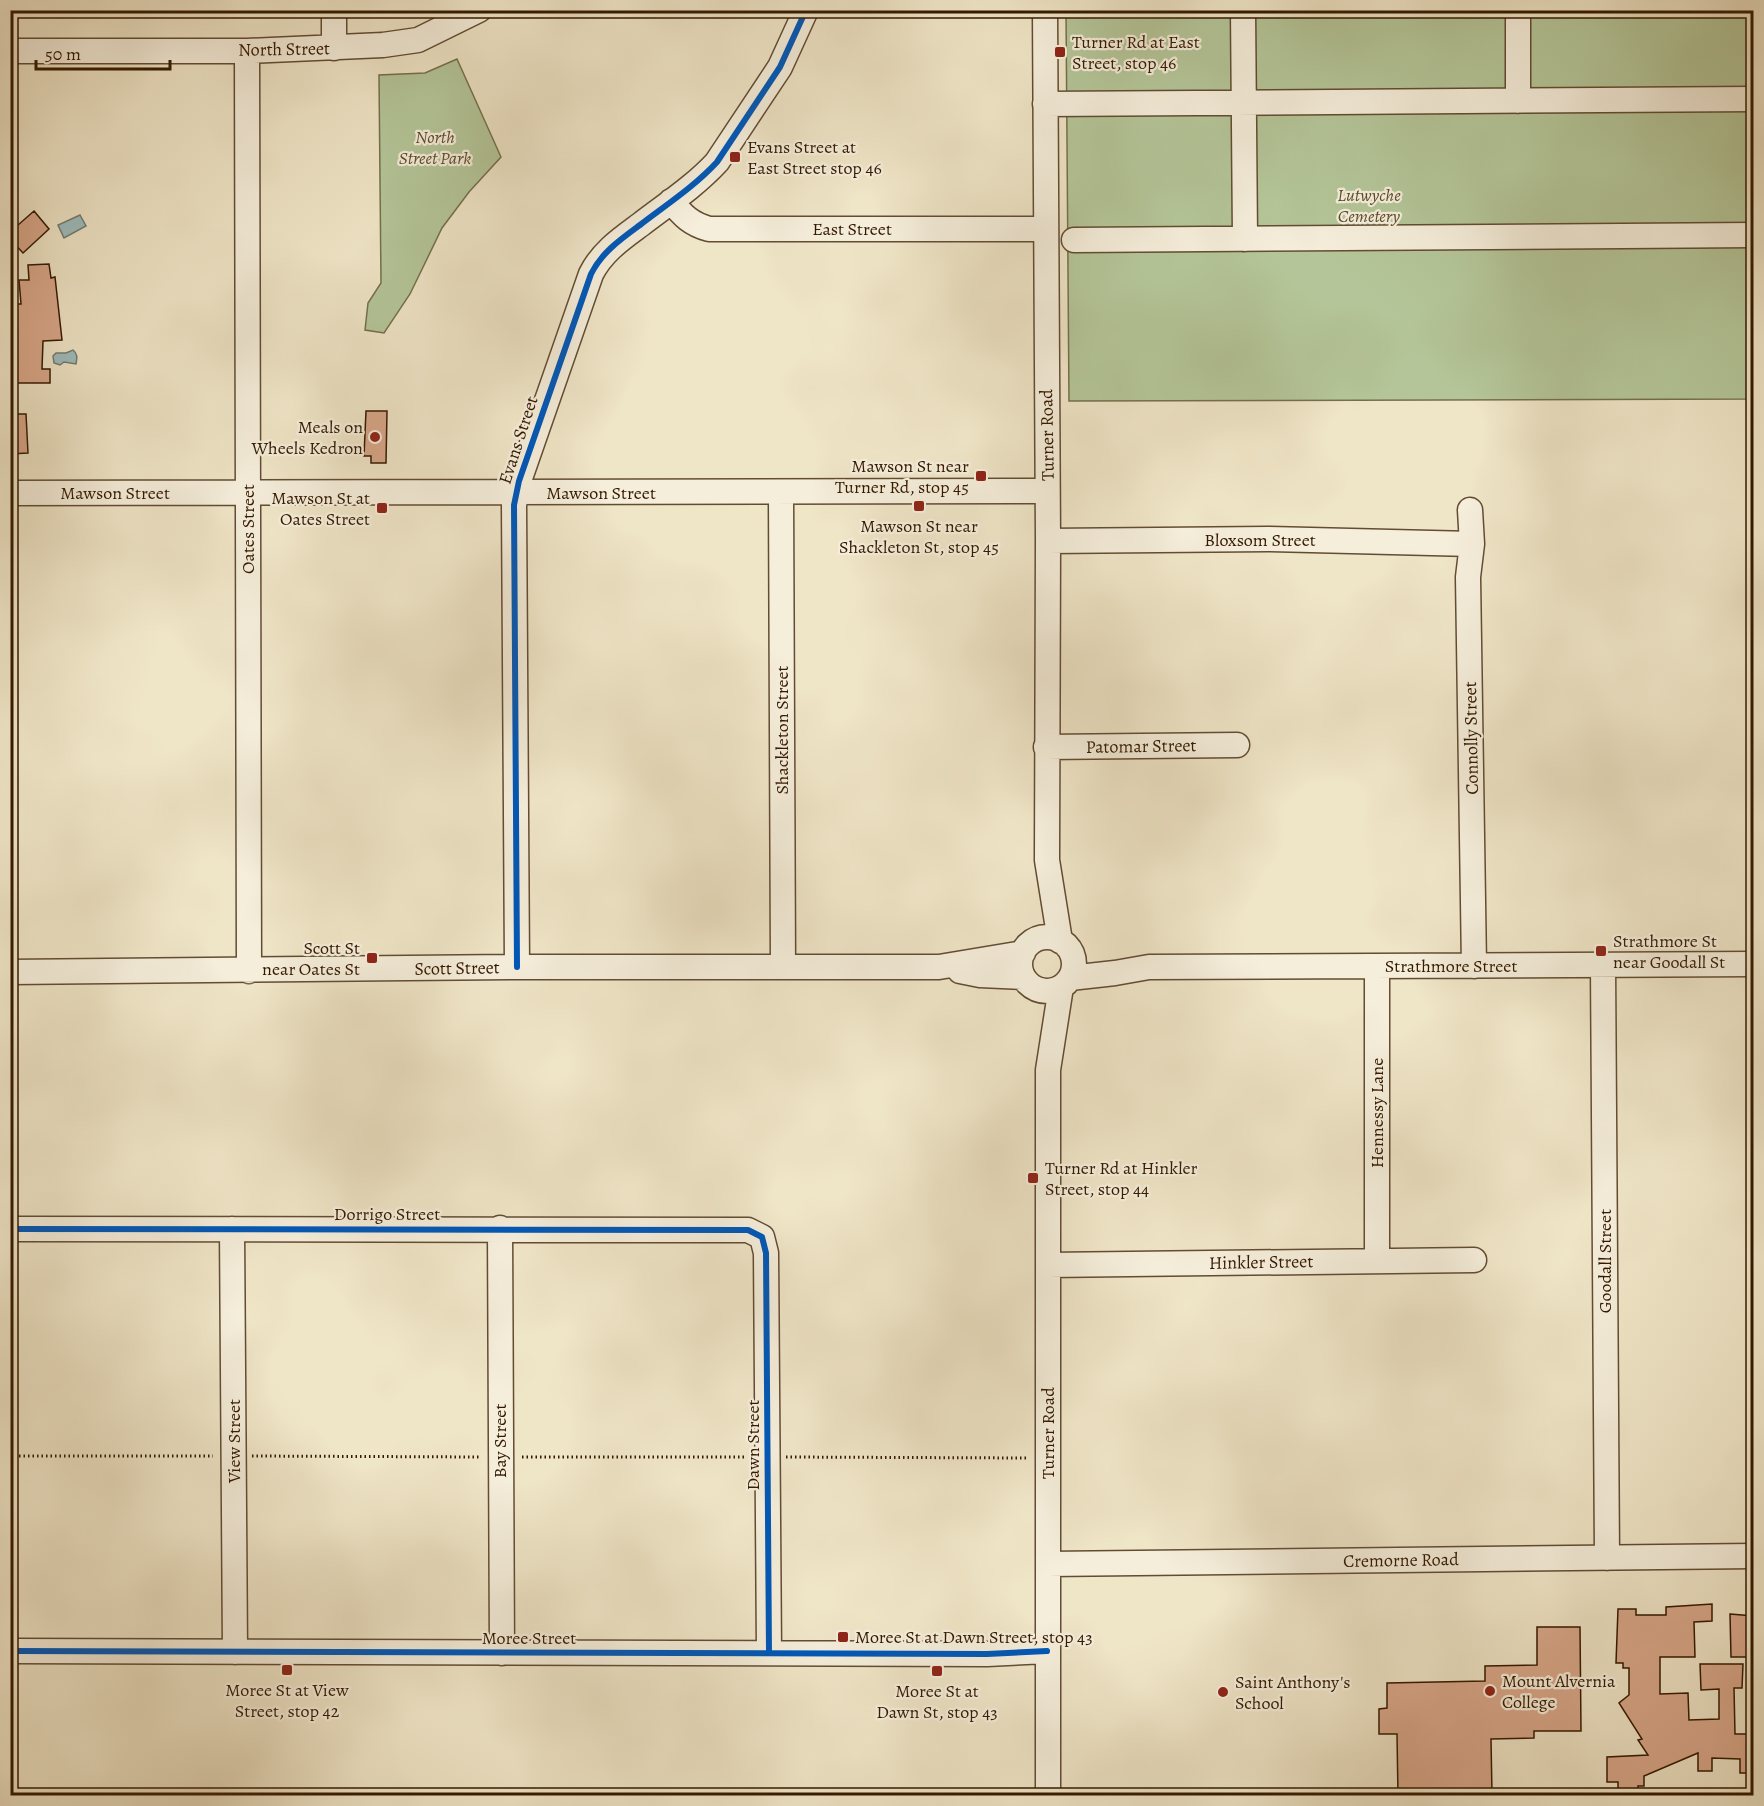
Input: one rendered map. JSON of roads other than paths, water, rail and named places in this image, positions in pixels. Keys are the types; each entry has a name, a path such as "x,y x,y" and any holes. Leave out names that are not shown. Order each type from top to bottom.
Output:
{"street":[{"path":"334,10 334,48"},
{"name":"North Street","path":"10,51 247,51 383,45 418,39 479,10"},
{"name":"Evans Street","path":"517,967 514,539 516,493 597,262 623,238 705,175 717,162 780,67 806,10"},
{"name":"Turner Road","path":"1045,10 1047,860 1040,920 1021,970 1040,1011 1048,1070 1048,1796"},
{"path":"1243,10 1245,239"},
{"path":"1518,10 1518,101"},
{"name":"Oates Street","path":"247,51 249,971"},
{"path":"1045,104 1754,99"},
{"name":"East Street","path":"671,201 686,219 695,225 709,229 1045,229"},
{"path":"1074,240 1754,235"},
{"name":"Mawson Street","path":"10,493 1047,491"},
{"name":"Shackleton Street","path":"781,493 783,967"},
{"name":"Connolly Street","path":"1470,510 1472,544 1468,577 1474,966"},
{"name":"Bloxsom Street","path":"1048,541 1268,539 1472,544"},
{"name":"Patomar Street","path":"1046,747 1237,744"},
{"name":"Turner Road","path":"1047,860 1065,947 1073,961 1073,970 1065,983 1048,1070"},
{"path":"1028,948 1047,938 1065,947"},
{"name":"Strathmore Street","path":"1065,947 1090,958 1114,959 1149,967"},
{"name":"Scott Street","path":"939,967 1028,948"},
{"name":"Strathmore Street","path":"1065,983 1149,967 1754,964"},
{"name":"Goodall Street","path":"1603,965 1607,1558"},
{"name":"Hennessy Lane","path":"1377,966 1377,1260"},
{"name":"Scott Street","path":"10,972 517,967 939,967 1028,982"},
{"path":"1028,982 1047,991 1065,983"},
{"name":"Bay Street","path":"500,1228 502,1653"},
{"name":"Dorrigo Street","path":"10,1229 748,1230 762,1237"},
{"name":"View Street","path":"232,1229 235,1652"},
{"name":"Dawn Street","path":"762,1237 766,1253 769,1653"},
{"name":"Hinkler Street","path":"1048,1264 1474,1260"},
{"name":"Cremorne Road","path":"1048,1564 1754,1556"},
{"name":"Moree Street","path":"10,1651 987,1654 1047,1651"}],"water":[{"path":"80,215 86,226 64,238 58,225"},
{"path":"73,350 77,358 76,364 54,363 53,356 56,353"}],"place":[{"name":"Turner Rd at East Street, stop 46","path":"1060,52"},
{"name":"Evans Street at East Street stop 46","path":"735,157"},
{"name":"Meals on Wheels Kedron","path":"375,437"},
{"name":"Mawson St near Turner Rd, stop 45","path":"981,476"},
{"name":"Mawson St near Shackleton St, stop 45","path":"919,506"},
{"name":"Mawson St at Oates Street","path":"382,508"},
{"name":"Strathmore St near Goodall St","path":"1601,951"},
{"name":"Scott St near Oates St","path":"372,958"},
{"name":"Turner Rd at Hinkler Street, stop 44","path":"1033,1178"},
{"name":"Moree St at Dawn Street, stop 43","path":"843,1637"},
{"name":"Moree St at View Street, stop 42","path":"287,1670"},
{"name":"Moree St at Dawn St, stop 43","path":"937,1671"},
{"name":"Mount Alvernia College","path":"1490,1691"},
{"name":"Saint Anthony's School","path":"1223,1692"}],"park label":[{"name":"North Street Park","path":"435,147"},
{"name":"Lutwyche Cemetery","path":"1369,205"}]}
